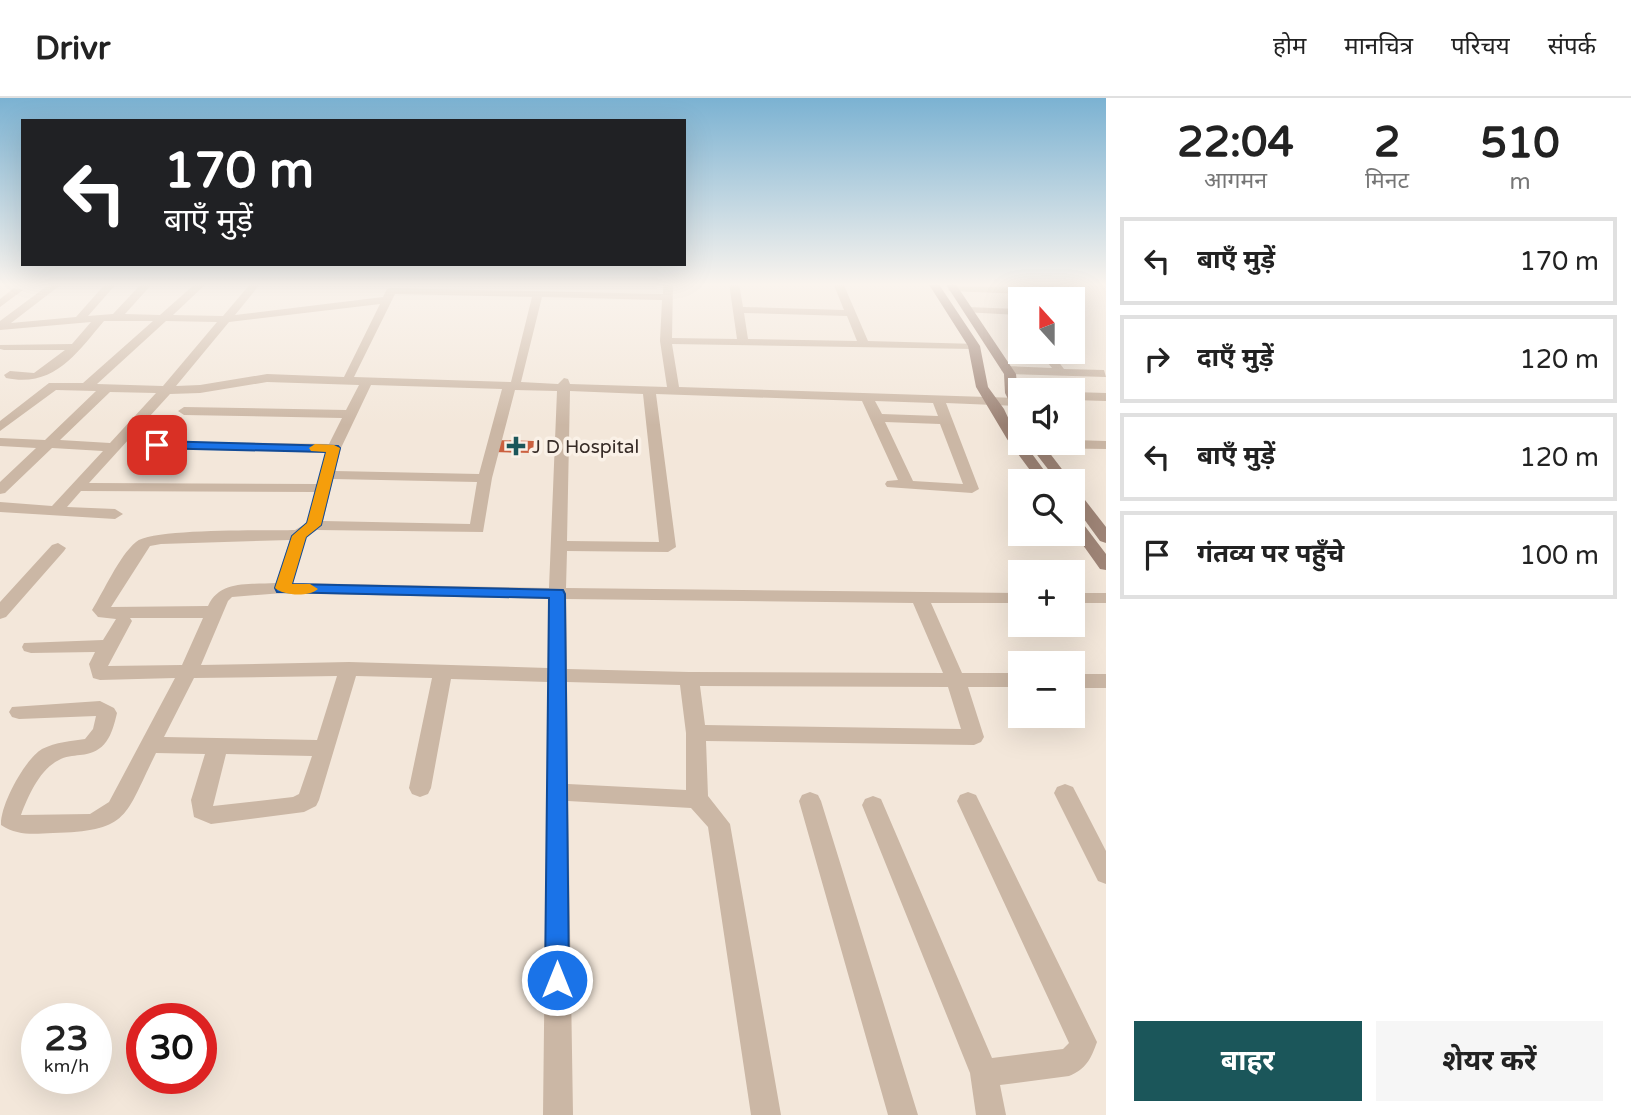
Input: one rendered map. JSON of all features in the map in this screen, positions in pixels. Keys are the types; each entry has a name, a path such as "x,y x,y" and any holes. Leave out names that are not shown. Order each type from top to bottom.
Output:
{"street":[{"path":"2,349 23,330"},
{"path":"10,375 37,376 76,347 90,330"},
{"path":"88,386 150,330"},
{"path":"55,511 166,390 216,330"},
{"path":"349,375 372,330"},
{"path":"214,612 104,613 101,610 137,550 144,543 161,539 306,530 477,529 485,478 527,330"},
{"path":"666,330 673,389"},
{"path":"740,330 743,342"},
{"path":"858,330 864,344"},
{"path":"965,330 975,346 978,372 990,398 1014,439 1036,469"},
{"path":"981,330 1011,378"},
{"path":"666,341 975,346"},
{"path":"2,349 76,347"},
{"path":"1054,364 1060,371"},
{"path":"1007,370 1104,374"},
{"path":"327,379 349,375 512,384"},
{"path":"0,427 53,386 200,389 267,378 1008,399"},
{"path":"283,588 334,448 366,382"},
{"path":"563,385 868,399 990,398"},
{"path":"558,1115 557,594 563,385"},
{"path":"0,490 109,386"},
{"path":"559,546 668,547 649,391"},
{"path":"1085,396 1106,397"},
{"path":"868,399 908,485"},
{"path":"892,485 972,489 937,400"},
{"path":"1085,405 1106,406"},
{"path":"184,411 352,414"},
{"path":"877,418 943,420"},
{"path":"0,442 114,447"},
{"path":"157,445 334,448"},
{"path":"1085,445 1106,445"},
{"path":"1044,455 1055,469"},
{"path":"77,487 485,478"},
{"path":"0,507 115,514"},
{"path":"1085,510 1106,538"},
{"path":"1085,536 1106,565"},
{"path":"4,604 58,548"},
{"path":"19,712 100,708 107,713 102,735 97,742 81,748 53,752 40,761 9,818 19,825 90,823 102,820 117,808 189,670 220,597 227,592 283,588 557,594 1008,598"},
{"path":"696,733 974,737 956,680 920,598"},
{"path":"1085,598 1106,598"},
{"path":"123,621 98,664 100,673 349,669 689,680 1008,680"},
{"path":"31,647 109,646"},
{"path":"218,747 202,800 202,811 211,815 296,806 308,800 349,669"},
{"path":"420,788 443,671"},
{"path":"689,680 696,733 697,799 719,824 766,1115"},
{"path":"1085,681 1106,681"},
{"path":"149,745 324,748"},
{"path":"557,792 697,799"},
{"path":"1065,793 1106,874"},
{"path":"810,801 903,1115"},
{"path":"968,801 1083,1042 1079,1053 1069,1062 984,1073"},
{"path":"873,805 984,1073 991,1115"}],"building":[{"path":"495,440 534,441 533,453 493,452"}],"slow traffic":[{"path":"310,589 283,588 299,536 314,525 334,448 315,448"}],"place":[{"name":"J D Hospital","path":"516,446"}],"route":[{"path":"157,445 334,448 314,525 299,536 283,588 557,594 557,980"}]}
